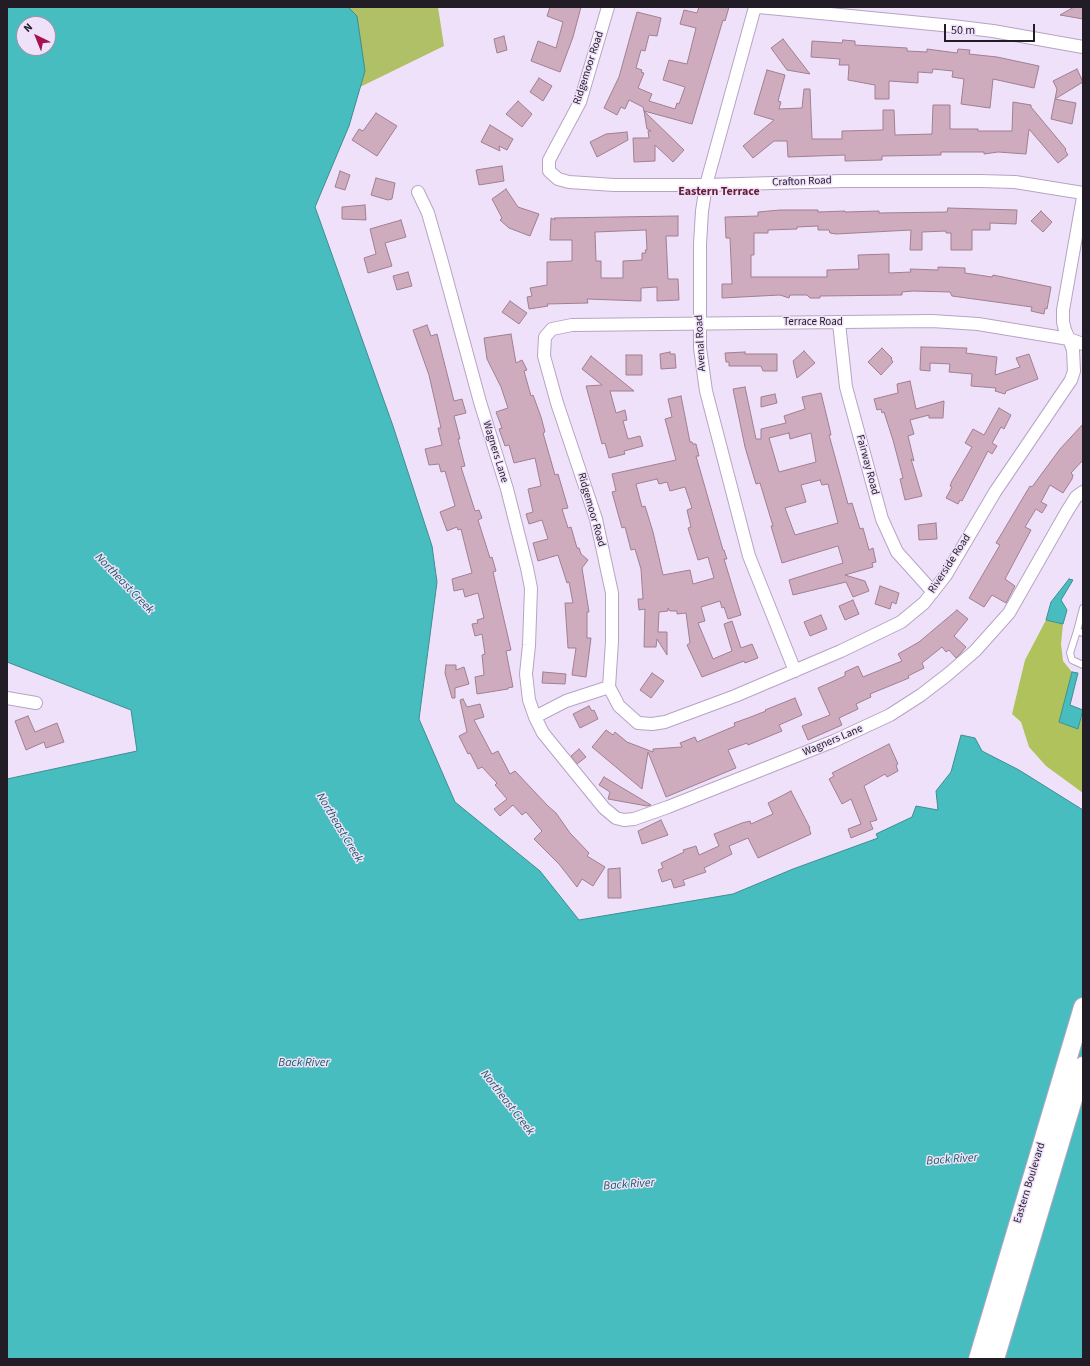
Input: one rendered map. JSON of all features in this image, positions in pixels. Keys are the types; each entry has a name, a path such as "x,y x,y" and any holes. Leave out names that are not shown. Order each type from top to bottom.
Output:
{"main road":[{"name":"Eastern Boulevard","path":"978,1359 1083,1007"},
{"name":"Eastern Boulevard","path":"995,1359 1083,1066"}],"street":[{"name":"Ridgemoor Road","path":"554,148 580,102 608,7"},
{"name":"Avenal Road","path":"755,7 706,185 702,211 700,244 700,348 706,391 749,556 795,671"},
{"path":"759,7 966,27 1083,47"},
{"name":"Crafton Road","path":"554,148 549,160 549,171 558,179 569,182 614,185 706,185 842,181 980,181 1015,182 1083,193"},
{"name":"Wagners Lane","path":"418,192 428,214 442,262 480,402 507,489 527,568 531,588 526,688 535,717 551,743 604,808 616,818 624,820 634,819 668,807 834,741 890,715 947,675 974,651 1009,613 1066,513 1076,497 1083,492"},
{"name":"Riverside Road","path":"609,687 615,700 626,714 638,723 652,724 665,722 728,699 795,671 901,622 933,592 946,575 995,492 1071,380 1074,362 1073,350 1063,322 1063,300 1083,197"},
{"name":"Terrace Road","path":"545,337 552,329 572,325 898,320 978,324 1069,339 1083,344"},
{"name":"Fairway Road","path":"839,322 846,387 882,519 897,552 933,592"},
{"name":"Ridgemoor Road","path":"545,337 544,356 549,376 596,518 608,571 613,612 609,687"},
{"path":"535,717 566,701 609,687"},
{"path":"7,698 36,704"}],"lane":[{"path":"1083,608 1080,632 1070,653 1072,660 1083,665"}],"shaded area":[{"path":"348,7 438,7 444,46 360,87 365,71"},
{"path":"1046,620 1063,624 1061,644 1063,661 1072,672 1059,722 1078,729 1083,713 1083,793 1046,766 1029,747 1021,722 1012,714 1025,660"}],"water":[{"name":"Back River","path":"7,7 348,7 357,16 365,71 349,126 315,207 393,426 432,546 437,582 419,719 455,802 540,871 579,920 733,894 793,869 878,838 876,834 912,817 916,806 938,810 936,791 951,772 961,735 975,738 982,751 1019,770 1083,810 1083,1359 7,1359 7,779 137,751 131,710 7,662"},
{"path":"1069,579 1073,580 1061,600 1067,610 1063,624 1046,620 1051,602"},
{"path":"1072,672 1078,673 1070,705 1083,710 1078,729 1059,722"}],"building":[{"path":"550,7 581,7 573,37 560,72 531,61 538,41 556,48 563,22 547,16"},
{"path":"699,7 729,7 725,21 723,20 692,124 644,111 643,107 629,100 625,109 621,107 617,115 604,108 619,77 637,12 661,18 657,36 649,35 645,51 641,50 636,68 642,70 641,72 644,73 638,88 652,94 649,101 675,109 677,103 679,104 685,87 663,80 669,60 687,64 696,28 680,24 684,10 697,13"},
{"path":"1074,7 1083,7 1083,19 1060,15"},
{"path":"504,36 507,50 497,53 494,39"},
{"path":"783,39 810,74 787,70 771,48"},
{"path":"843,40 855,41 855,45 907,48 907,51 927,52 927,49 957,53 958,49 970,50 969,54 997,57 1039,66 1034,88 993,79 990,108 961,104 964,79 952,77 953,71 933,69 932,73 918,72 918,83 889,81 889,99 875,99 875,85 848,80 849,65 839,65 840,59 811,57 812,41 842,43"},
{"path":"1077,69 1083,82 1055,99 1057,89 1053,81"},
{"path":"767,70 785,75 778,101 781,102 779,109 802,108 804,89 810,89 812,139 842,139 842,131 883,130 883,110 894,110 895,135 932,134 933,105 950,105 950,129 1012,131 1013,102 1031,105 1031,107 1066,149 1065,150 1068,155 1058,163 1029,129 1026,154 998,152 984,154 984,152 941,152 941,155 882,156 882,160 845,161 845,155 788,157 787,141 774,141 753,158 743,146 774,120 754,114"},
{"path":"539,78 552,86 543,101 530,92"},
{"path":"1055,99 1076,103 1072,124 1051,119"},
{"path":"518,101 532,114 522,127 506,114"},
{"path":"644,111 684,150 673,162 655,145 655,161 634,162 633,138 649,138 648,131 651,131 647,129"},
{"path":"376,113 397,126 377,156 352,140 359,129 363,131"},
{"path":"490,125 513,139 507,150 499,146 500,151 481,142"},
{"path":"627,132 628,140 597,157 590,142 606,134"},
{"path":"502,166 504,181 479,185 476,170"},
{"path":"340,171 350,175 345,190 335,187"},
{"path":"376,178 395,183 392,199 388,200 371,195"},
{"path":"506,189 518,207 539,214 530,236 509,228 500,220 502,218 492,199"},
{"path":"365,205 366,220 342,219 342,207"},
{"path":"948,208 1017,210 1016,224 990,223 990,230 972,230 972,250 951,250 951,233 946,233 946,231 922,232 922,250 910,250 911,230 836,234 830,233 829,230 818,230 818,226 797,227 797,229 768,230 768,233 754,233 754,255 751,255 751,277 827,277 827,270 859,269 858,255 889,254 889,273 911,272 910,269 938,270 938,267 965,268 965,273 992,277 993,275 1051,287 1047,309 1045,308 1044,314 1031,311 1032,307 952,296 950,292 913,291 902,292 902,295 820,296 820,298 810,298 807,295 790,295 789,298 780,295 722,298 722,284 732,284 730,238 726,238 725,217 758,216 758,212 780,210 818,210 818,212 879,211 879,213 947,212"},
{"path":"1041,211 1052,222 1043,232 1031,221"},
{"path":"678,216 678,236 666,236 668,279 678,279 679,300 657,301 657,287 641,288 641,301 587,299 588,303 547,304 548,306 529,309 527,297 532,296 530,288 547,285 547,262 572,261 572,240 550,240 551,218 555,220 554,218","holes":["646,230 647,250 645,250 646,253 642,253 642,260 623,261 623,278 601,278 601,261 596,261 595,232"]},
{"path":"401,220 406,237 385,243 392,266 368,273 364,258 376,254 370,229"},
{"path":"408,272 412,286 397,290 393,276"},
{"path":"510,301 527,313 519,324 502,312"},
{"path":"427,325 431,336 437,334 454,401 462,399 466,413 454,416 465,466 461,467 475,511 479,510 482,518 478,520 490,558 492,557 496,571 493,572 511,650 506,651 513,687 508,689 477,694 475,677 484,675 482,655 485,654 482,634 475,636 472,624 478,623 477,620 484,618 478,593 465,597 463,589 454,591 452,579 472,573 461,529 458,530 457,527 447,531 440,512 455,506 445,471 441,472 439,464 429,465 425,449 442,445 438,428 441,428 429,375 413,330"},
{"path":"511,334 516,363 522,360 527,370 524,371 531,396 533,395 541,417 545,432 543,433 555,475 558,474 568,508 562,509 568,528 571,527 577,548 579,548 581,554 588,560 582,568 589,612 587,612 587,638 591,638 586,677 572,675 576,648 568,648 565,603 573,603 569,582 567,583 558,555 538,561 533,543 548,539 542,520 529,524 526,514 533,512 528,489 541,486 535,458 514,463 509,445 505,446 499,429 502,428 496,412 508,408 501,387 487,359 484,338"},
{"path":"921,347 967,348 966,353 997,357 995,375 1020,367 1016,358 1029,354 1038,379 1006,391 1005,394 995,391 996,388 971,386 972,374 949,372 950,364 930,363 930,371 920,370"},
{"path":"882,348 892,358 891,359 893,362 881,375 868,362"},
{"path":"804,351 815,363 797,378 793,361"},
{"path":"670,352 670,354 675,354 676,368 661,369 660,354"},
{"path":"745,352 745,354 777,354 777,371 763,371 761,366 729,366 729,362 726,362 725,353"},
{"path":"626,355 642,355 642,375 626,375"},
{"path":"591,356 634,391 610,391 616,413 625,410 627,420 623,421 628,439 640,436 643,446 624,451 625,454 609,458 605,443 602,444 586,386 602,385 582,369"},
{"path":"910,381 916,409 944,401 943,418 929,418 929,415 910,420 914,434 908,436 914,461 911,459 922,496 905,500 900,479 903,478 893,440 884,412 882,413 881,409 877,410 874,399 898,393 897,384"},
{"path":"745,387 756,439 761,439 761,429 786,423 784,416 805,409 802,397 821,393 831,435 829,435 848,504 852,503 860,529 863,528 869,550 873,548 876,562 872,563 873,567 845,575 865,581 869,591 853,597 846,582 793,595 789,580 843,563 838,546 782,563 760,483 756,484 745,447 733,389","holes":["789,433 790,439 811,433 816,462 779,472 769,438","820,480 822,485 828,484 838,523 795,535 785,508 806,502 801,485"]},
{"path":"775,394 777,403 761,407 761,397"},
{"path":"681,396 690,442 696,444 699,456 696,456 723,550 727,559 724,559 741,615 728,619 724,607 722,608 720,601 701,607 705,621 698,623 713,659 732,651 724,624 732,621 741,648 752,644 758,658 745,663 744,661 702,677 687,645 690,643 686,613 677,614 677,611 670,611 668,608 668,611 659,612 658,632 667,632 667,655 657,639 656,647 644,647 645,609 639,610 638,599 643,599 641,569 635,549 631,550 625,527 622,528 612,492 616,491 612,474 676,460 665,419 672,417 668,399","holes":["657,479 659,484 667,482 670,491 685,487 692,508 687,510 691,527 688,528 698,560 708,557 714,578 693,584 690,570 663,575 653,532 645,506 642,507 636,484"]},
{"path":"999,408 1011,415 1004,429 1001,427 992,443 997,446 992,454 988,451 962,501 960,500 958,504 946,498 952,487 950,486 952,481 972,447 965,443 973,429 984,435"},
{"path":"1083,424 1083,460 1071,473 1073,475 1072,479 1063,493 1050,485 1041,502 1047,505 1042,513 1036,509 1025,527 1031,530 1005,579 1015,586 1006,603 992,595 984,607 969,598 1000,545 996,543 1030,486 1032,487 1060,449"},
{"path":"936,523 937,539 919,540 918,525"},
{"path":"880,586 899,593 896,604 892,602 890,609 875,604"},
{"path":"853,600 859,614 845,620 839,606"},
{"path":"957,610 968,619 954,636 966,647 956,658 949,650 946,652 942,647 922,663 924,668 908,676 909,678 870,694 871,697 856,704 858,709 839,718 842,725 808,740 802,726 830,715 818,688 845,676 845,672 858,666 863,677 902,661 898,654 919,642"},
{"path":"821,615 827,629 810,636 804,622"},
{"path":"446,665 456,665 456,670 464,667 469,684 455,688 455,698 452,698 445,673"},
{"path":"543,672 566,674 565,684 542,683"},
{"path":"652,673 664,681 651,698 640,690"},
{"path":"795,698 802,715 779,725 782,731 748,745 747,743 728,750 736,768 666,797 648,752 642,789 592,747 606,730 613,735 615,732 627,742 653,752 653,749 682,747 680,743 695,737 697,742 735,726 734,723"},
{"path":"463,699 467,707 480,704 484,717 474,720 492,754 498,751 510,774 515,771 556,813 570,833 589,853 587,856 605,867 593,886 582,879 577,887 559,864 534,839 542,831 526,812 522,815 513,805 500,816 494,809 507,799 495,785 497,783 482,767 478,769 459,736 467,732 460,700"},
{"path":"589,706 592,711 594,710 598,719 580,728 573,714"},
{"path":"28,716 35,732 57,723 64,742 46,748 44,742 26,750 15,721"},
{"path":"889,744 898,764 896,765 898,771 887,777 885,774 864,786 877,820 870,822 873,829 851,838 848,829 861,824 851,799 842,804 829,779 834,776 832,773"},
{"path":"579,749 586,757 577,764 571,756"},
{"path":"604,777 651,805 647,806 608,799 610,792 599,785"},
{"path":"791,791 810,828 811,834 758,858 748,838 729,846 732,854 704,868 706,872 683,880 685,885 674,888 671,879 662,882 658,870 663,868 661,863 684,852 683,850 696,846 699,855 719,846 714,834 742,823 750,821 751,824 773,814 768,803"},
{"path":"661,820 668,835 642,844 638,831"},
{"path":"620,868 621,898 608,898 608,869"}],"district":[{"name":"Eastern Terrace","path":"719,192"}],"water label":[{"name":"Northeast Creek","path":"124,584"},
{"name":"Northeast Creek","path":"339,828"},
{"name":"Northeast Creek","path":"507,1103"}]}
